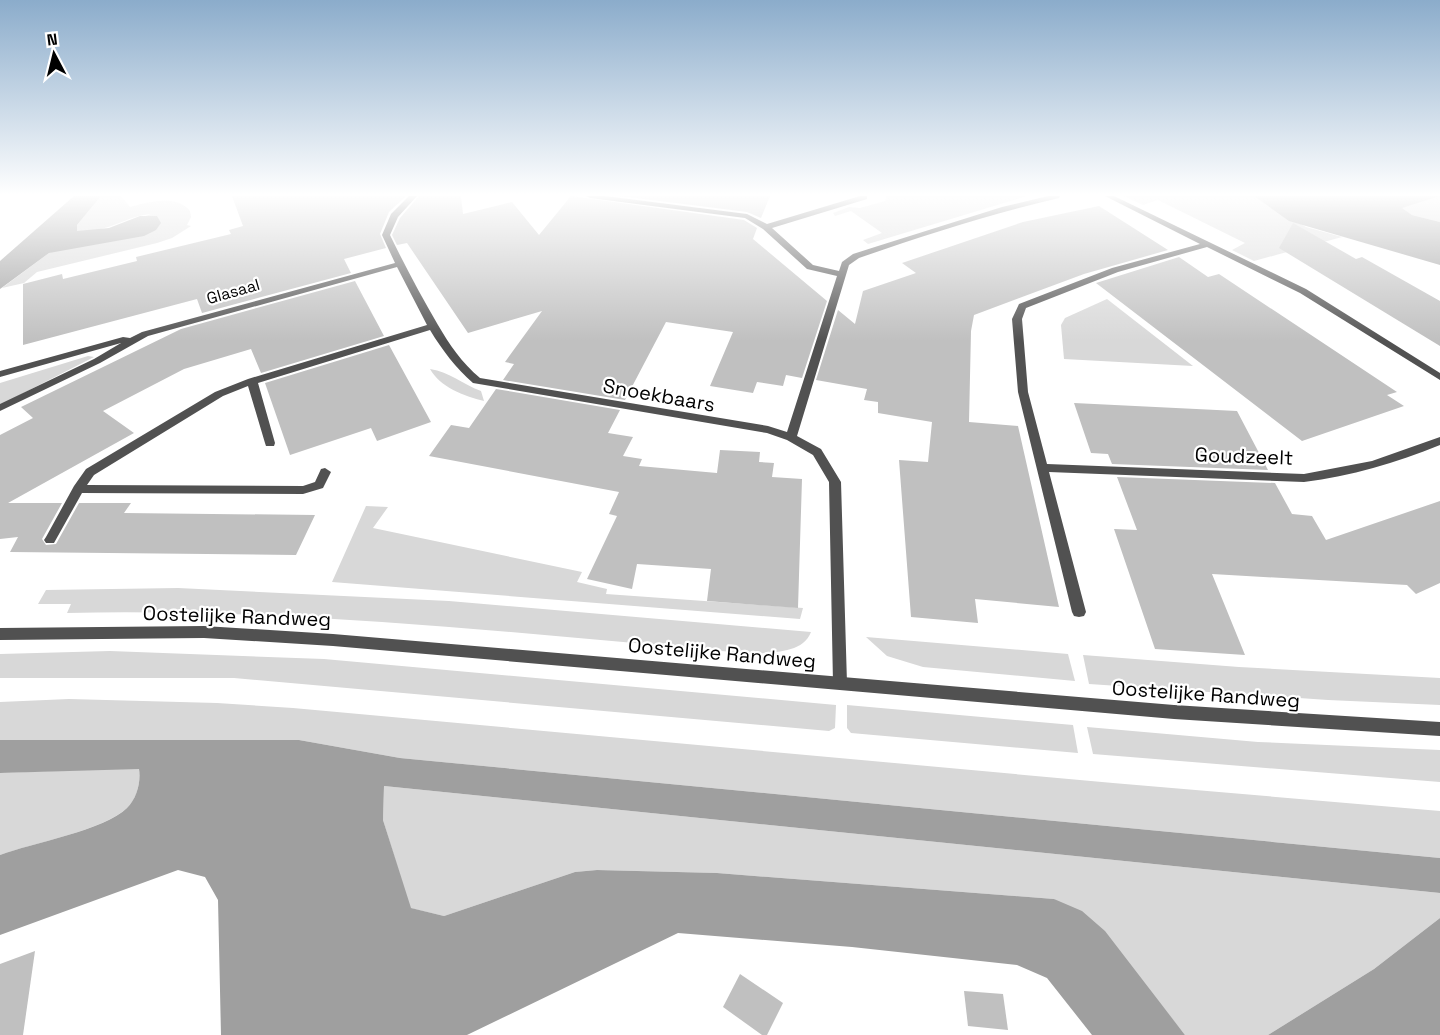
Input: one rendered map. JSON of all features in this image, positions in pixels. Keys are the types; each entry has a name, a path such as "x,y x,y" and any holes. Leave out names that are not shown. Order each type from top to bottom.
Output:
{"street":[{"name":"Snoekbaars","path":"390,244 434,326 464,373 477,381 768,430 791,437 817,452 835,482 840,683"},
{"path":"785,244 810,267 841,274"},
{"path":"791,437 845,264 856,256 891,244"},
{"path":"1079,612 1023,392 1017,319 1022,306 1114,270 1207,244"},
{"path":"1209,244 1303,291 1440,377"},
{"name":"Glasaal","path":"0,374 400,264"},
{"path":"50,540 90,472 219,394 252,381 434,326"},
{"name":"Glasaal","path":"0,408 97,361 145,334"},
{"path":"252,381 270,443"},
{"name":"Goudzeelt","path":"1042,468 1305,478 1344,474 1440,441"},
{"path":"78,489 303,490 319,485 325,472"},
{"name":"Oostelijke Randweg","path":"0,634 112,631 239,634 446,648 1174,712 1440,729"}],"shaded area":[{"path":"19,244 98,244 49,253 0,289 0,261"},
{"path":"72,244 152,244 37,272 24,283 2,288 49,253"},
{"path":"1243,244 1315,244 1254,261 1232,250"},
{"path":"1369,244 1440,244 1440,265"},
{"path":"1107,299 1193,366 1064,359 1061,325 1065,318"},
{"path":"88,356 94,357 0,405 0,383"},
{"path":"430,369 444,373 481,391 484,401 446,386"},
{"path":"366,506 388,507 373,528 582,572 577,582 607,589 606,594 803,608 800,619 332,582"},
{"path":"178,588 449,601 811,632 802,644 795,648 755,654 411,624 239,614 67,613 71,604 38,604 46,590"},
{"path":"866,637 1068,654 1075,681 923,667 887,656"},
{"path":"110,651 324,659 836,705 835,728 829,731 234,678 0,678 0,654"},
{"path":"1083,655 1239,667 1440,678 1440,705 1089,684"},
{"path":"69,699 217,703 293,708 1440,811 1440,858 400,758 299,740 0,740 0,702"},
{"path":"847,705 1073,725 1078,753 851,733 847,728"},
{"path":"1087,727 1258,742 1440,750 1440,782 1093,754"},
{"path":"0,740 299,740 400,758 1440,858 1440,893 384,786 383,820 411,908 444,916 575,872 597,870 717,873 1054,899 1082,911 1105,931 1185,1035 1092,1035 1047,978 1017,965 852,947 678,933 467,1035 221,1035 218,900 205,877 178,870 0,935 0,855 86,829 117,816 127,808 138,790 139,769 0,773"},
{"path":"139,769 138,790 127,808 102,823 0,855 0,773"},
{"path":"384,786 1440,893 1440,918 1374,969 1268,1035 1185,1035 1158,1001 1054,899 717,873 597,870 575,872 444,916 410,908 383,820"},
{"path":"1440,918 1440,1035 1268,1035 1374,969"}],"building":[{"path":"188,244 384,244 386,248 344,259 351,273 202,313 197,299 23,345 23,284 62,274 63,279 137,261 136,257"},
{"path":"408,244 759,244 827,301 802,378 786,375 783,386 757,382 753,393 710,386 733,332 666,322 625,400 503,380 514,364 505,362 542,311 468,333"},
{"path":"957,244 1159,244 1168,250 1084,274 974,315 971,331 969,422 1018,426 1059,607 975,599 978,623 911,617 899,460 928,462 932,422 878,413 878,402 864,400 867,389 816,380 838,310 855,324 863,291 916,273 902,263"},
{"path":"1281,244 1330,244 1356,259 1362,257 1440,301 1440,346 1279,248"},
{"path":"1179,257 1208,277 1219,274 1397,392 1387,395 1404,406 1302,441 1096,283"},
{"path":"355,281 384,336 261,373 251,349 184,369 103,411 134,433 8,503 62,503 42,539 46,545 56,544 79,503 131,503 124,513 315,515 296,555 10,552 18,537 0,539 0,435 33,418 21,407 181,329"},
{"path":"389,345 431,422 377,441 371,428 290,455 265,383"},
{"path":"496,389 620,410 608,433 633,437 623,456 642,459 639,466 717,473 720,450 760,452 759,462 774,463 772,477 802,479 798,608 707,601 711,569 637,564 632,589 587,579 617,516 609,514 619,492 429,456 451,425 469,428"},
{"path":"1074,403 1237,411 1268,470 1112,464 1108,454 1091,453"},
{"path":"1117,477 1275,483 1292,514 1312,516 1326,540 1440,501 1440,583 1416,594 1407,585 1212,574 1245,655 1155,649 1114,529 1137,530"},
{"path":"35,951 23,1035 0,1035 0,964"},
{"path":"740,974 783,1003 767,1035 762,1035 723,1007"},
{"path":"964,991 1003,994 1008,1030 968,1026"}]}
